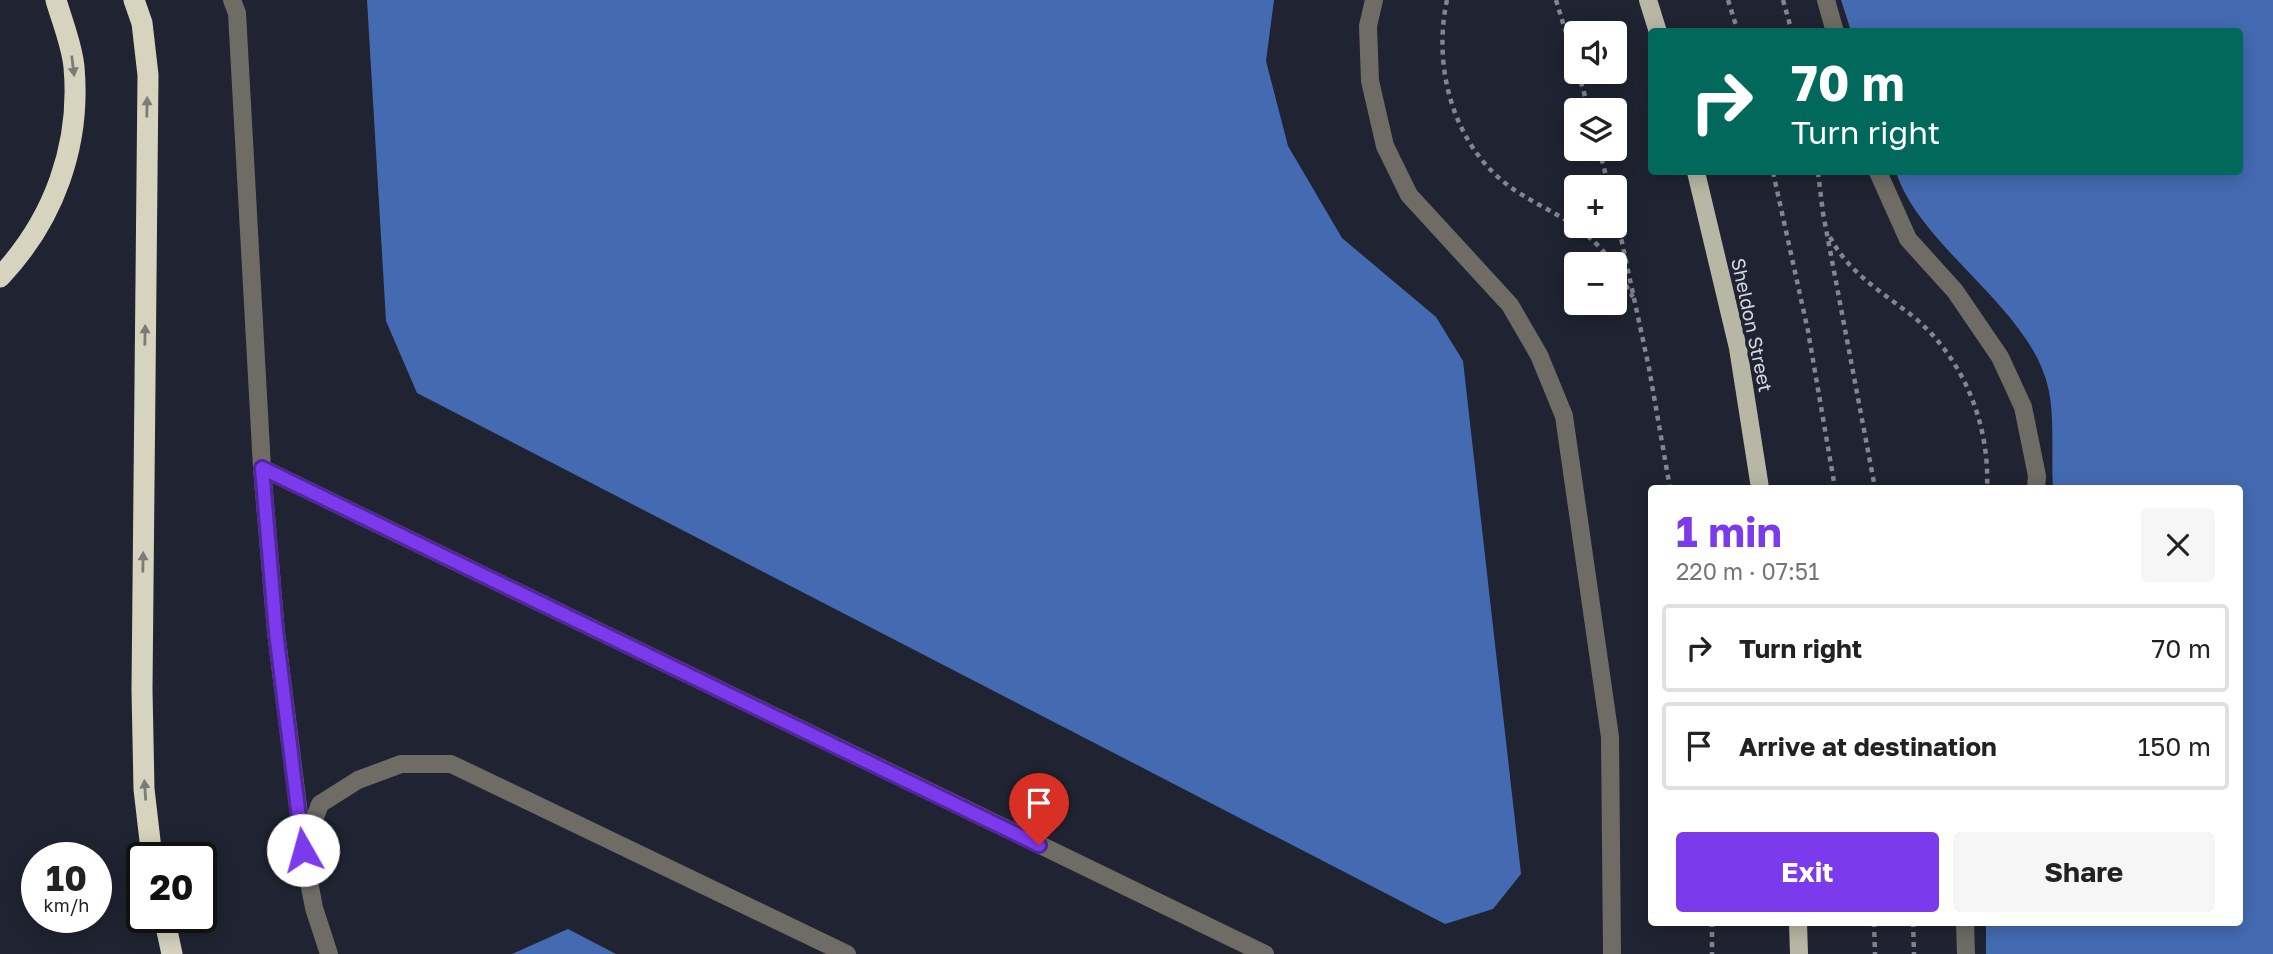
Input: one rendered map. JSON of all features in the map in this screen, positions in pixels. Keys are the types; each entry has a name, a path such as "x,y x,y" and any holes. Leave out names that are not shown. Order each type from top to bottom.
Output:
{"highway":[{"path":"0,277 22,253 57,193 74,125 74,65 56,0"},
{"path":"134,0 142,23 148,75 142,690 144,789 150,842"},
{"path":"167,933 172,954"}],"main road":[{"path":"1648,0 1657,28"},
{"name":"Sheldon Street","path":"1697,175 1738,348 1760,485"},
{"path":"1798,926 1799,954"}],"lane":[{"path":"232,0 237,13 262,468 276,632 303,850 314,908 329,954"},
{"path":"1374,0 1368,26 1370,81 1385,146 1409,195 1510,305 1539,355 1564,416 1610,737 1612,954"},
{"path":"1826,0 1834,28"},
{"path":"1879,175 1908,239 1955,291 2000,357 2023,407 2037,476 2036,485"},
{"path":"262,468 1265,954"},
{"path":"303,850 320,804 358,780 401,764 451,764 847,954"},
{"path":"1965,926 1966,954"}],"path":[{"path":"1447,0 1442,41 1444,76 1448,96 1470,142 1500,179 1574,224 1604,252"},
{"path":"1556,0 1564,27"},
{"path":"1728,0 1737,28"},
{"path":"1783,0 1791,28"},
{"path":"1774,175 1808,331 1834,485"},
{"path":"1818,175 1826,229 1874,485"},
{"path":"1826,229 1836,250 1851,267 1928,329 1958,368 1981,426 1987,485"},
{"path":"1621,238 1669,485"},
{"path":"1627,287 1635,300"},
{"path":"1712,926 1713,954"},
{"path":"1874,926 1875,954"},
{"path":"1913,926 1914,954"}],"water":[{"path":"367,0 1274,0 1266,61 1288,146 1342,238 1436,317 1463,361 1521,874 1493,909 1445,924 417,393 386,321"},
{"path":"1841,0 2273,0 2273,954 1986,954 1986,926 2243,926 2243,485 2053,485 2050,398 2037,358 1998,304 1927,226 1909,200 1897,175 2243,175 2243,28 1850,28"},
{"path":"568,929 616,954 512,954"}],"route":[{"path":"303,850 276,632 262,468 1039,845"}]}
